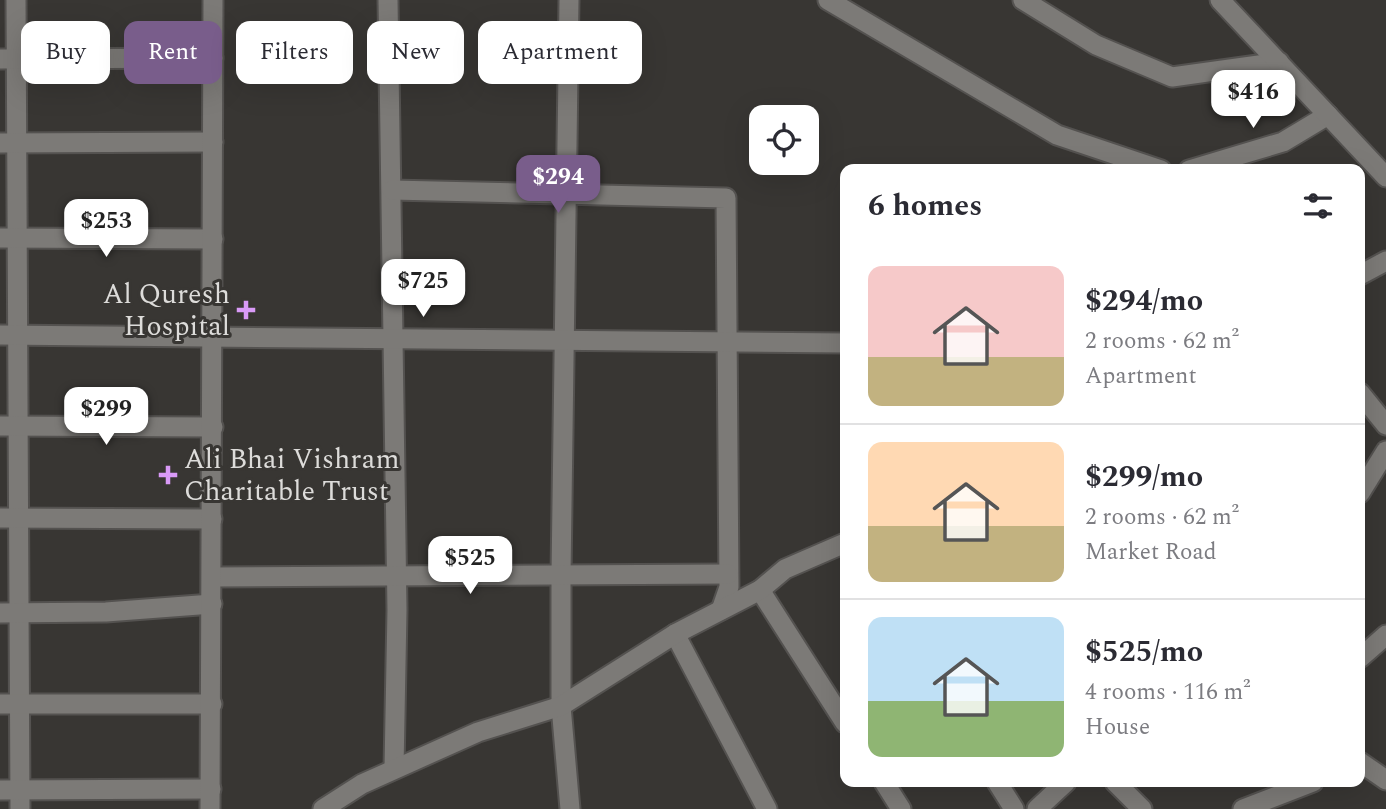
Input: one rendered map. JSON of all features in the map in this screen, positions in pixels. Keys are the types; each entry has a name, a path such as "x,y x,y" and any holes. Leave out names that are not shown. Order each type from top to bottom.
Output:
{"street":[{"path":"16,0 8,59 9,704 13,796 211,789"},
{"path":"213,0 213,21"},
{"path":"388,0 397,576 394,769"},
{"path":"569,0 561,575 561,706 569,809"},
{"path":"828,0 1057,135 1143,164"},
{"path":"1023,0 1096,46 1172,76 1279,62"},
{"path":"1220,0 1386,177"},
{"path":"8,59 124,58"},
{"path":"209,809 212,704 213,84"},
{"path":"1209,164 1283,142 1328,115"},
{"path":"8,143 213,142"},
{"path":"392,190 726,198 729,587 721,610"},
{"path":"8,239 213,239"},
{"path":"1365,272 1386,261"},
{"path":"9,335 840,343"},
{"path":"1365,399 1386,425"},
{"path":"9,426 213,427"},
{"path":"1365,485 1386,451"},
{"path":"9,518 212,519"},
{"path":"331,806 394,769 478,732 561,706 675,634 760,590 785,569 840,548"},
{"path":"212,577 728,574"},
{"path":"760,590 840,715"},
{"path":"9,613 106,612 212,604"},
{"path":"675,634 767,809"},
{"path":"1365,654 1386,635"},
{"path":"9,704 212,704"},
{"path":"1365,766 1386,780"},
{"path":"887,787 901,809"},
{"path":"1000,787 1014,809"},
{"path":"1037,809 1061,787"},
{"path":"1120,787 1142,809"},
{"path":"1243,809 1300,787"}],"place":[{"name":"Al Quresh Hospital","path":"246,310"},
{"name":"Ali Bhai Vishram Charitable Trust","path":"168,475"}]}
